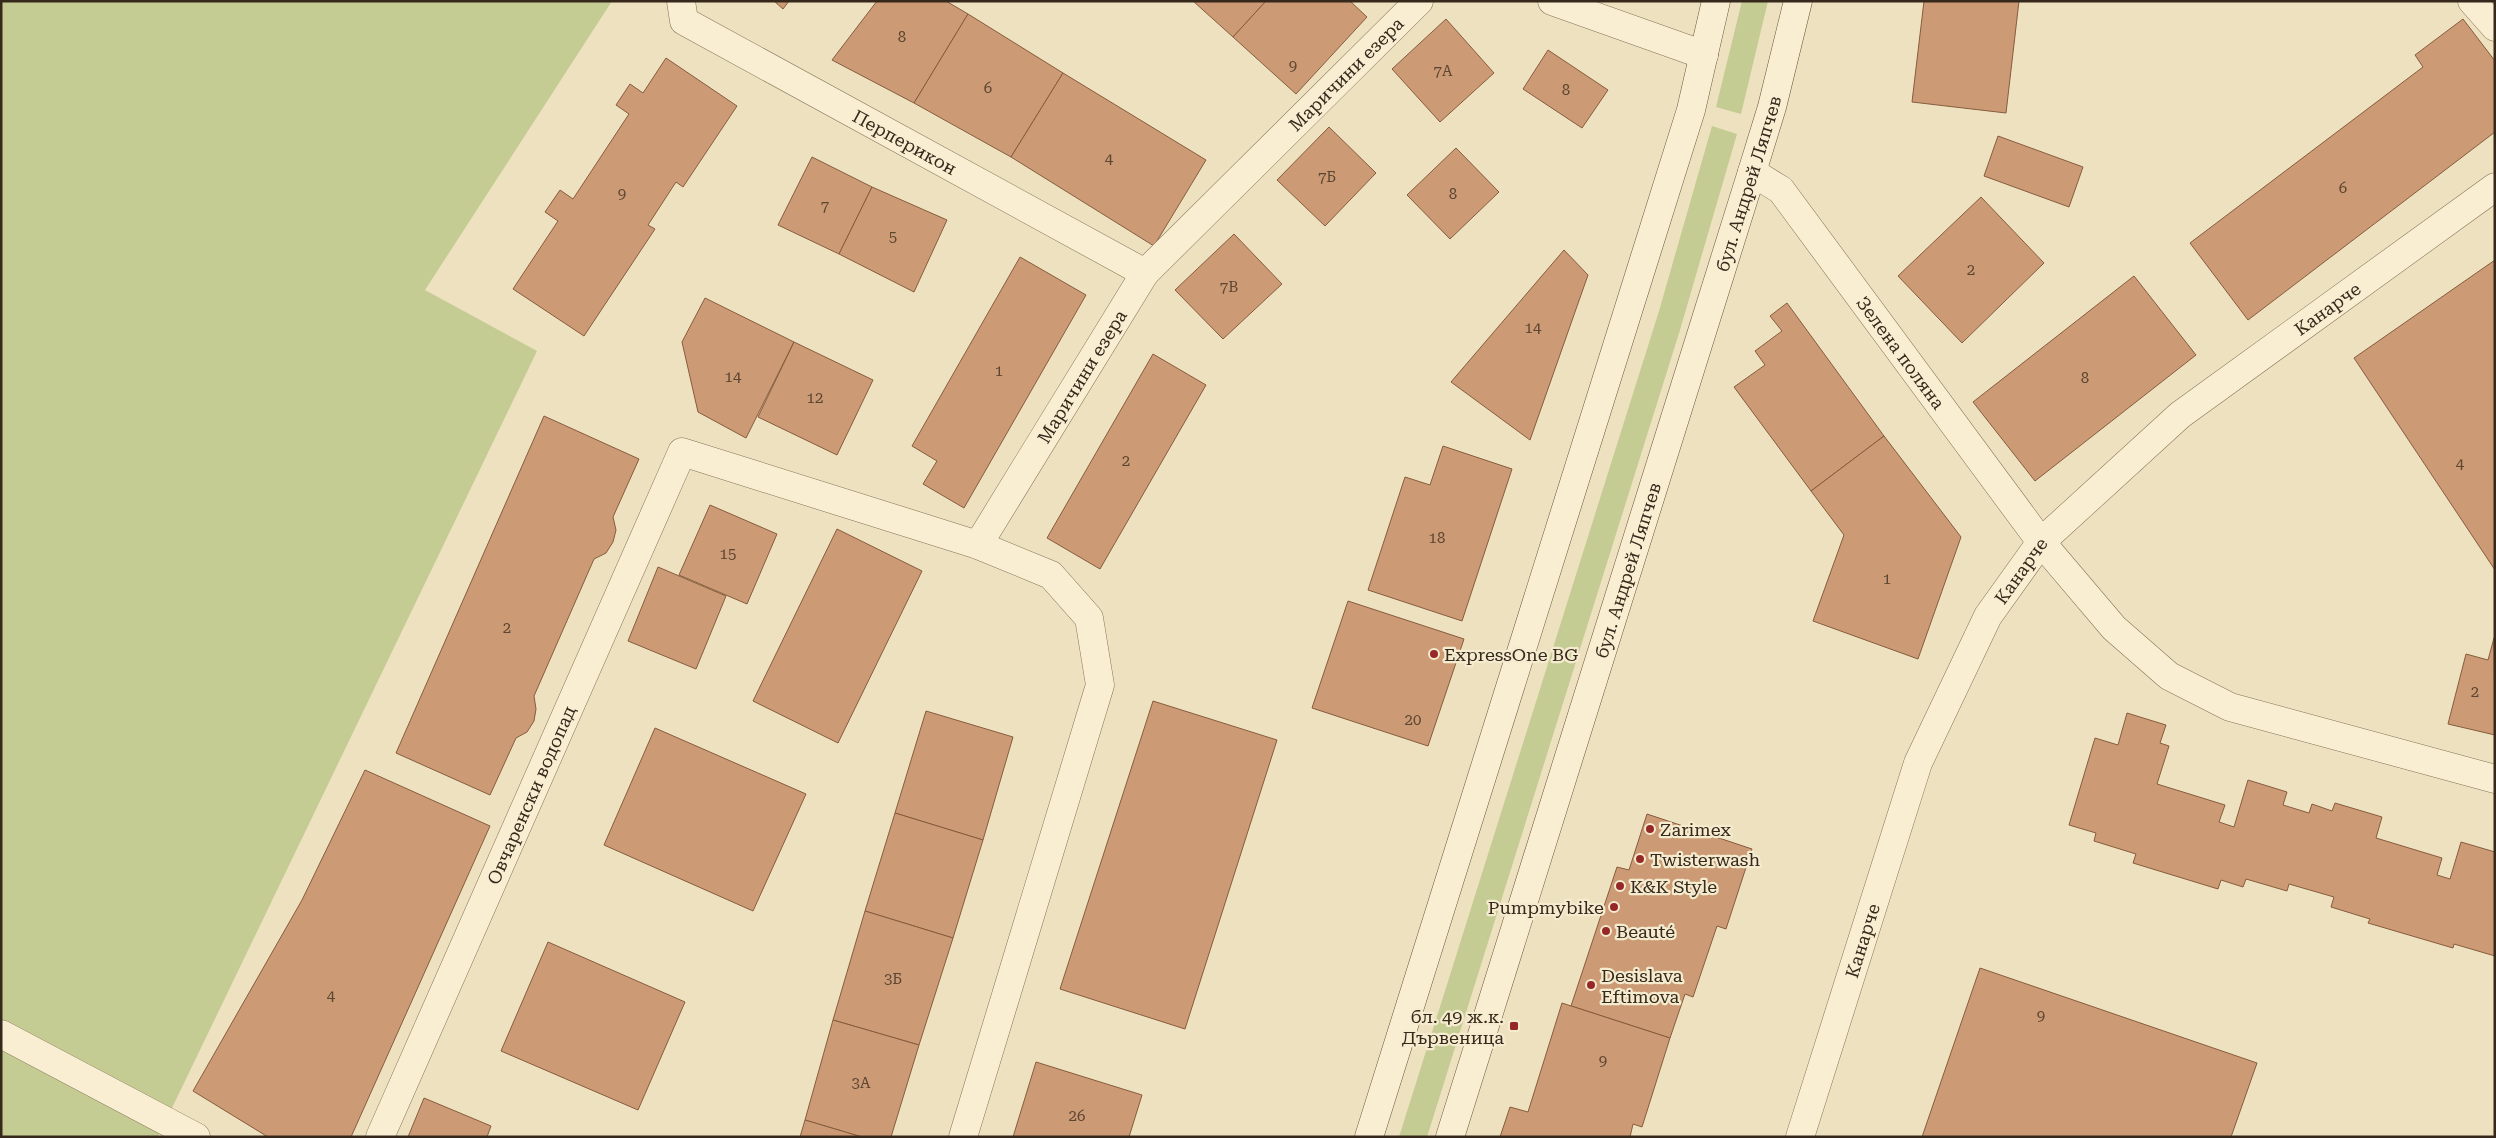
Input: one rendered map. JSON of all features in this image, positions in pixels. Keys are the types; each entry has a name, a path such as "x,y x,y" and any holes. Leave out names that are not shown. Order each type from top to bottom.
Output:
{"street":[{"name":"Перперикон","path":"681,1 684,21 1145,273"},
{"name":"Маричини езера","path":"978,545 1145,273 1419,1"},
{"path":"1552,1 1704,55"},
{"path":"1369,1137 1691,110 1716,1"},
{"name":"бул. Андрей Ляпчев","path":"1450,1137 1772,107 1798,1"},
{"path":"2472,1 2495,27"},
{"name":"Зелена поляна","path":"1752,172 1781,190 2041,542 2114,628 2169,676 2230,707 2495,779"},
{"name":"Канарче","path":"1800,1137 1918,763 1988,616 2041,542 2180,416 2495,187"},
{"name":"Овчаренски водопад","path":"380,1137 682,452 978,545"},
{"path":"963,1137 1100,685 1089,618 1052,575 978,545"},
{"path":"1,1034 196,1137"}],"green space":[{"path":"1,1 612,1 425,290 537,351 158,1137 1,1137"},
{"path":"1742,1 1768,1 1741,114 1716,107"},
{"path":"1712,126 1737,134 1680,330 1427,1137 1399,1137 1659,311"}],"building":[{"path":"774,1 789,1 783,9"},
{"path":"877,1 946,1 968,14 914,103 832,60"},
{"path":"1193,1 1266,1 1233,37"},
{"path":"1266,1 1350,1 1367,17 1296,94 1233,37"},
{"path":"1924,1 2019,1 2006,113 1912,102"},
{"path":"968,14 1063,73 1011,157 914,103"},
{"path":"1446,19 1494,73 1440,122 1392,69"},
{"path":"2463,19 2495,61 2495,132 2248,320 2190,243 2423,67 2415,55"},
{"path":"1548,50 1608,90 1582,128 1523,89"},
{"path":"666,58 737,106 683,187 676,182 648,225 655,229 584,336 513,289 558,221 545,212 560,190 573,199 629,114 616,105 630,84 643,93"},
{"path":"1063,73 1206,160 1154,246 1011,157"},
{"path":"1329,127 1376,173 1325,226 1277,180"},
{"path":"1998,136 2083,167 2069,207 1984,176"},
{"path":"1456,148 1499,192 1450,239 1407,195"},
{"path":"812,157 872,187 839,254 778,225"},
{"path":"872,187 947,220 914,292 839,254"},
{"path":"1981,197 2044,263 1962,343 1898,276"},
{"path":"1234,234 1282,284 1223,339 1175,290"},
{"path":"1564,250 1588,275 1530,440 1451,382"},
{"path":"1020,257 1086,295 964,508 923,484 937,461 912,446"},
{"path":"2495,260 2495,570 2354,358"},
{"path":"2134,276 2196,355 2035,481 1973,402"},
{"path":"705,298 794,342 746,438 698,412 682,342"},
{"path":"1787,303 1884,436 1811,491 1734,387 1765,365 1755,351 1782,331 1770,316"},
{"path":"794,342 873,380 837,455 758,417"},
{"path":"1153,354 1206,385 1100,569 1047,538"},
{"path":"544,416 639,459 613,517 616,530 613,542 606,553 594,559 534,696 536,709 534,721 527,732 516,738 490,795 396,753"},
{"path":"1884,436 1961,537 1918,659 1813,621 1844,535 1811,491"},
{"path":"1443,446 1512,469 1462,621 1368,590 1405,477 1430,485"},
{"path":"710,505 777,534 747,604 679,575"},
{"path":"837,529 922,571 838,743 753,701"},
{"path":"658,567 726,596 696,669 628,641"},
{"path":"1348,601 1464,639 1428,746 1312,708"},
{"path":"2494,638 2495,735 2448,724 2466,654 2488,660"},
{"path":"1153,701 1277,740 1185,1029 1060,989"},
{"path":"926,711 1013,737 983,840 895,813"},
{"path":"2127,713 2166,725 2160,743 2169,746 2157,784 2225,805 2219,822 2234,827 2248,780 2287,792 2283,805 2309,813 2312,804 2332,811 2335,803 2382,817 2376,838 2442,858 2437,875 2450,879 2461,842 2495,852 2495,956 2454,944 2453,948 2368,923 2370,919 2331,907 2334,897 2289,884 2287,891 2246,879 2243,887 2221,880 2218,889 2133,863 2136,854 2094,841 2096,833 2069,825 2095,738 2118,745"},
{"path":"655,728 806,794 753,911 604,845"},
{"path":"365,770 490,826 351,1137 268,1137 193,1091 302,900"},
{"path":"895,813 983,840 953,938 865,911"},
{"path":"1647,814 1752,849 1726,929 1717,926 1693,997 1685,994 1670,1038 1571,1006 1617,867 1629,870"},
{"path":"865,911 953,938 919,1045 833,1020"},
{"path":"548,942 685,1002 638,1110 501,1051"},
{"path":"1980,968 2257,1063 2231,1137 1922,1137"},
{"path":"1562,1003 1670,1038 1642,1127 1633,1124 1630,1137 1500,1137 1510,1107 1528,1112"},
{"path":"833,1020 919,1045 891,1137 862,1137 805,1120"},
{"path":"1036,1062 1142,1095 1129,1137 1013,1137"},
{"path":"424,1098 491,1126 487,1137 408,1137"},
{"path":"805,1120 862,1137 800,1137"}],"place":[{"name":"ExpressOne BG","path":"1434,654"},
{"name":"Zarimex","path":"1650,829"},
{"name":"Twisterwash","path":"1640,859"},
{"name":"K&K Style","path":"1620,886"},
{"name":"Pumpmybike","path":"1614,907"},
{"name":"Beauté","path":"1606,931"},
{"name":"Desislava Eftimova","path":"1591,985"},
{"name":"бл. 49 ж.к. Дървеница","path":"1514,1026"}]}
